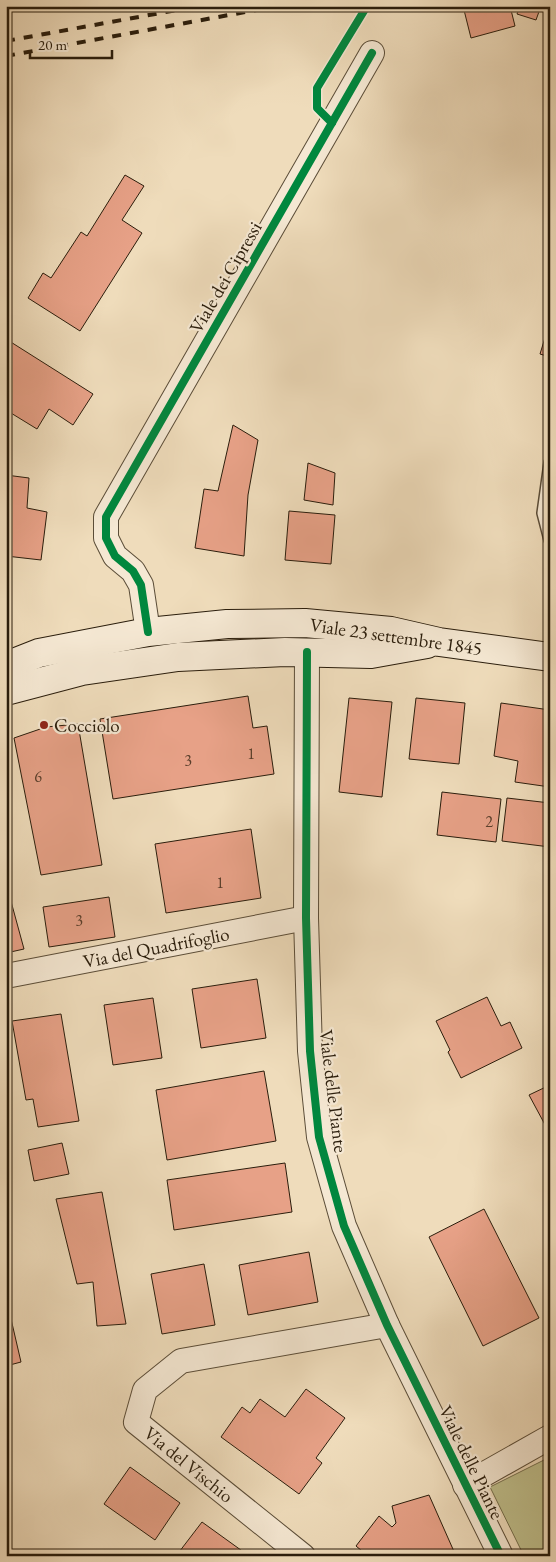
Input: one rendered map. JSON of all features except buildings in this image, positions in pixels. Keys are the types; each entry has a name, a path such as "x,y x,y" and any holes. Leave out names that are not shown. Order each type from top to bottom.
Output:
{"main road":[{"name":"Viale 23 settembre 1845","path":"6,666 39,653 148,632 226,624 305,623 391,631 439,642 550,658"},
{"name":"Viale 23 settembre 1845","path":"6,690 82,671 178,657 285,652 371,654 439,642"}],"street":[{"name":"Viale dei Cipressi","path":"148,632 141,586 133,571 115,556 106,538 106,517 372,53"},
{"name":"Viale delle Piante","path":"308,652 306,918 310,1052 319,1137 344,1226 387,1325 501,1556"},
{"name":"Via del Quadrifoglio","path":"6,976 306,918"},
{"name":"Via del Vischio","path":"303,1556 136,1422 145,1390 181,1361 387,1325"},
{"name":"Viale delle Piante","path":"465,1485 550,1437"}],"lane":[{"path":"550,463 544,513 550,540"}],"green space":[{"path":"550,1457 550,1556 524,1556 490,1487"}],"railway":[{"path":"6,41 199,6"},
{"path":"6,56 278,6"}],"cycle path":[{"path":"332,123 317,108 317,88 367,6"},
{"path":"148,632 141,585 133,571 115,556 106,538 106,517 372,53"},
{"path":"307,652 306,918 310,1051 319,1137 344,1226 387,1325 501,1556"}],"place":[{"name":"Cocciolo","path":"44,725"}]}
